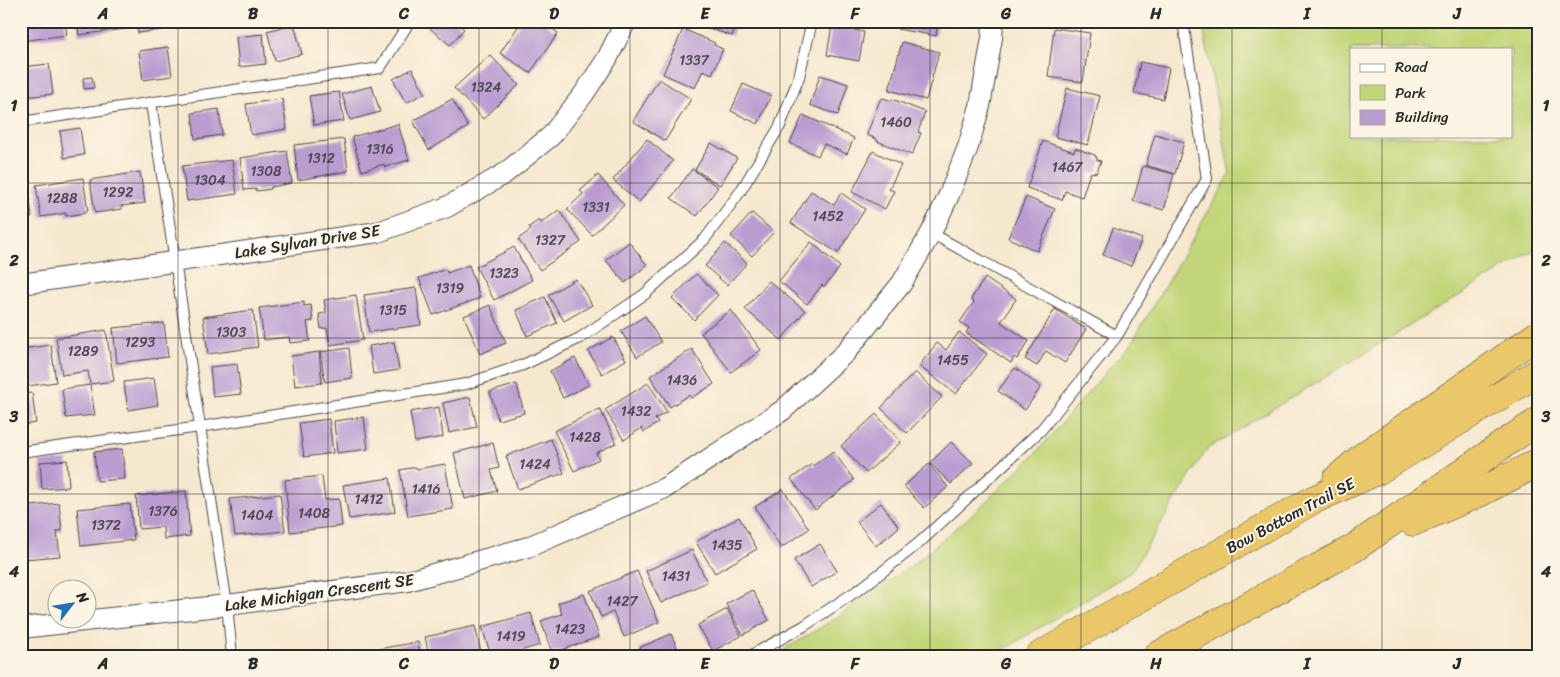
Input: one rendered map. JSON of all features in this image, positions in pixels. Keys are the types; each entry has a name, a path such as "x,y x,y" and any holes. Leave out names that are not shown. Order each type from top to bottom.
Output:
{"highway":[{"path":"1313,500 1361,458 1539,334"},
{"name":"Bow Bottom Trail SE","path":"1039,656 1313,500 1379,470 1539,372"},
{"path":"1354,548 1539,421"},
{"path":"1157,656 1354,548 1479,493 1539,462"}],"street":[{"name":"Lake Sylvan Drive SE","path":"21,284 378,232 447,207 504,174 551,136 607,59 626,21"},
{"name":"Lake Michigan Crescent SE","path":"21,628 227,605 408,581 528,548 665,488 783,410 846,352 902,284 931,233 968,147 980,106 992,38 993,21"}],"lane":[{"path":"21,122 380,68 410,21"},
{"path":"21,452 200,427 466,384 523,365 580,338 645,294 704,240 740,192 780,126 799,77 812,21"},
{"path":"750,656 812,621 864,586 919,543 1041,430 1117,336 1207,179 1183,21"},
{"path":"151,103 227,605 232,656"},
{"path":"931,233 1117,336"}],"green space":[{"path":"1202,21 1539,21 1539,247 1207,449 1131,572 993,656 774,656 833,620 915,563 976,511 1035,454 1130,346 1230,174"}],"building":[{"path":"21,21 65,21 67,35 21,41"},
{"path":"77,21 129,21 130,28 79,35"},
{"path":"136,21 189,21 190,26 138,33"},
{"path":"208,21 234,21 235,22 208,26"},
{"path":"270,21 288,21 288,22 272,26"},
{"path":"431,21 455,21 464,29 450,45 427,26"},
{"path":"522,21 541,21 558,33 530,73 500,53"},
{"path":"700,21 737,21 732,36 699,25"},
{"path":"760,21 793,21 791,29"},
{"path":"898,21 938,21 936,36 897,29"},
{"path":"294,24 302,54 275,61 267,31"},
{"path":"832,25 864,32 859,61 827,55"},
{"path":"1054,28 1090,33 1083,82 1048,77"},
{"path":"683,29 715,43 714,45 723,49 712,74 703,70 695,88 663,74"},
{"path":"263,34 266,64 239,67 236,37"},
{"path":"902,42 939,52 926,100 889,90"},
{"path":"168,47 172,76 143,80 139,51"},
{"path":"490,55 519,85 483,119 454,88"},
{"path":"1140,62 1169,68 1163,99 1134,93"},
{"path":"49,64 53,94 24,97 21,67"},
{"path":"412,69 425,93 406,103 393,79"},
{"path":"820,75 848,84 838,115 810,105"},
{"path":"92,77 94,88 84,89 83,78"},
{"path":"659,79 691,99 665,141 633,121"},
{"path":"743,84 771,96 758,124 731,111"},
{"path":"372,86 380,112 350,120 342,94"},
{"path":"1067,88 1100,96 1088,145 1055,137"},
{"path":"339,92 344,121 314,125 309,96"},
{"path":"883,98 892,101 892,99 925,112 918,132 921,133 912,155 867,135 880,100"},
{"path":"282,99 287,129 251,135 246,104"},
{"path":"452,99 468,127 429,150 413,121"},
{"path":"219,109 222,135 195,139 192,113"},
{"path":"803,115 854,138 847,154 824,144 818,156 790,143"},
{"path":"398,124 409,160 385,167 384,164 362,171 352,137"},
{"path":"80,128 84,155 64,158 60,131"},
{"path":"1155,134 1184,142 1175,174 1146,165"},
{"path":"21,137 24,137 28,166 21,167"},
{"path":"344,139 348,171 298,180 294,145"},
{"path":"647,139 673,161 639,202 613,180"},
{"path":"1043,141 1074,152 1075,148 1095,155 1097,160 1101,161 1097,172 1090,173 1082,197 1065,191 1062,200 1027,188"},
{"path":"711,143 737,158 720,185 695,170"},
{"path":"287,151 292,183 271,187 271,189 244,190 240,158"},
{"path":"873,151 901,165 889,189 894,191 885,209 852,192"},
{"path":"232,160 237,194 187,201 182,166"},
{"path":"1143,166 1174,174 1164,210 1133,201"},
{"path":"692,169 718,187 697,216 671,198"},
{"path":"140,172 145,203 121,206 122,209 95,213 90,180"},
{"path":"598,175 624,205 592,235 567,209 583,194 580,191"},
{"path":"83,178 88,211 66,216 66,213 41,217 36,185"},
{"path":"28,184 32,217 21,218 21,185"},
{"path":"811,191 834,205 841,193 865,209 838,253 791,223"},
{"path":"1026,197 1055,209 1037,251 1008,238"},
{"path":"559,210 581,242 540,270 518,239 531,230 529,227 539,220 541,223"},
{"path":"752,213 774,232 752,256 731,236"},
{"path":"1113,228 1142,239 1131,266 1103,255"},
{"path":"629,242 647,265 625,283 606,260"},
{"path":"811,242 840,267 807,304 779,281"},
{"path":"725,243 747,263 727,285 705,266"},
{"path":"514,247 532,280 494,300 476,267"},
{"path":"469,265 480,298 433,315 419,278 446,269 447,273"},
{"path":"696,274 718,295 694,320 672,298"},
{"path":"985,278 1016,299 1001,322 1029,341 1017,359 1014,357 1011,363 966,333 969,328 960,322 974,302 971,299"},
{"path":"576,279 592,305 564,321 548,295"},
{"path":"769,281 805,311 781,340 745,309"},
{"path":"416,288 421,325 369,332 364,295"},
{"path":"356,295 363,340 330,345 327,328 321,329 319,314 326,313 324,300"},
{"path":"545,297 557,323 527,336 516,310"},
{"path":"304,302 304,306 311,305 313,321 307,322 310,341 290,343 289,337 264,340 259,308"},
{"path":"490,305 506,343 480,354 464,316"},
{"path":"1055,309 1086,329 1065,363 1046,351 1037,366 1025,359"},
{"path":"253,310 258,347 208,354 203,317"},
{"path":"731,310 761,350 731,372 701,333"},
{"path":"645,316 661,342 637,357 621,331"},
{"path":"164,323 168,357 117,363 113,328"},
{"path":"106,330 114,381 90,384 88,371 62,375 56,338"},
{"path":"959,332 987,354 956,394 919,366 937,343 946,350"},
{"path":"613,337 626,360 602,374 588,351"},
{"path":"394,342 399,370 373,374 369,346"},
{"path":"51,345 56,382 21,387 21,349"},
{"path":"349,348 352,378 325,382 320,352"},
{"path":"692,349 714,384 691,398 689,395 670,407 650,376"},
{"path":"319,352 322,383 295,386 291,356"},
{"path":"575,358 589,385 563,398 550,371"},
{"path":"237,364 241,394 213,397 210,367"},
{"path":"1015,368 1041,387 1025,410 998,391"},
{"path":"915,372 942,397 907,433 881,408"},
{"path":"154,378 158,405 128,410 124,382"},
{"path":"648,383 667,412 655,419 658,423 644,432 642,428 624,440 605,410"},
{"path":"517,384 524,413 498,420 490,392"},
{"path":"90,385 95,415 66,418 62,389"},
{"path":"32,393 36,423 21,425 21,394"},
{"path":"470,397 477,427 449,433 443,403"},
{"path":"439,407 443,437 415,442 410,412"},
{"path":"600,409 616,443 596,453 599,459 574,471 554,431"},
{"path":"876,414 901,442 866,473 841,446"},
{"path":"364,417 368,449 337,453 334,421"},
{"path":"329,419 333,453 304,457 299,423"},
{"path":"551,439 564,473 518,489 506,456"},
{"path":"951,442 973,463 951,484 930,463"},
{"path":"493,443 499,468 491,470 497,491 465,499 454,453"},
{"path":"122,449 125,479 97,481 94,452"},
{"path":"833,451 854,480 815,510 791,479"},
{"path":"67,460 69,487 42,489 40,462"},
{"path":"445,464 453,509 408,516 400,470"},
{"path":"929,464 948,487 924,508 904,486"},
{"path":"322,476 325,500 339,499 342,526 290,532 285,480"},
{"path":"390,478 395,512 349,519 343,485"},
{"path":"783,489 809,529 781,548 755,507"},
{"path":"186,491 190,536 164,539 163,527 139,529 136,496"},
{"path":"280,494 285,531 235,536 230,499"},
{"path":"59,503 62,531 57,531 60,556 25,559 21,507"},
{"path":"881,503 899,527 876,546 857,522"},
{"path":"130,504 134,540 81,546 77,509"},
{"path":"739,517 757,549 715,573 696,542"},
{"path":"820,544 837,571 811,587 794,560"},
{"path":"692,550 707,582 661,603 646,571"},
{"path":"637,571 659,622 624,637 613,612 601,617 590,591"},
{"path":"752,590 769,620 743,635 726,604"},
{"path":"584,594 599,637 552,653 541,621 562,614 558,603"},
{"path":"727,609 741,636 713,651 698,625"},
{"path":"531,613 540,645 503,656 491,656 482,627"},
{"path":"475,626 482,656 429,656 425,637"},
{"path":"671,634 681,656 642,656 639,648"},
{"path":"418,642 420,656 368,656 367,651"}]}
